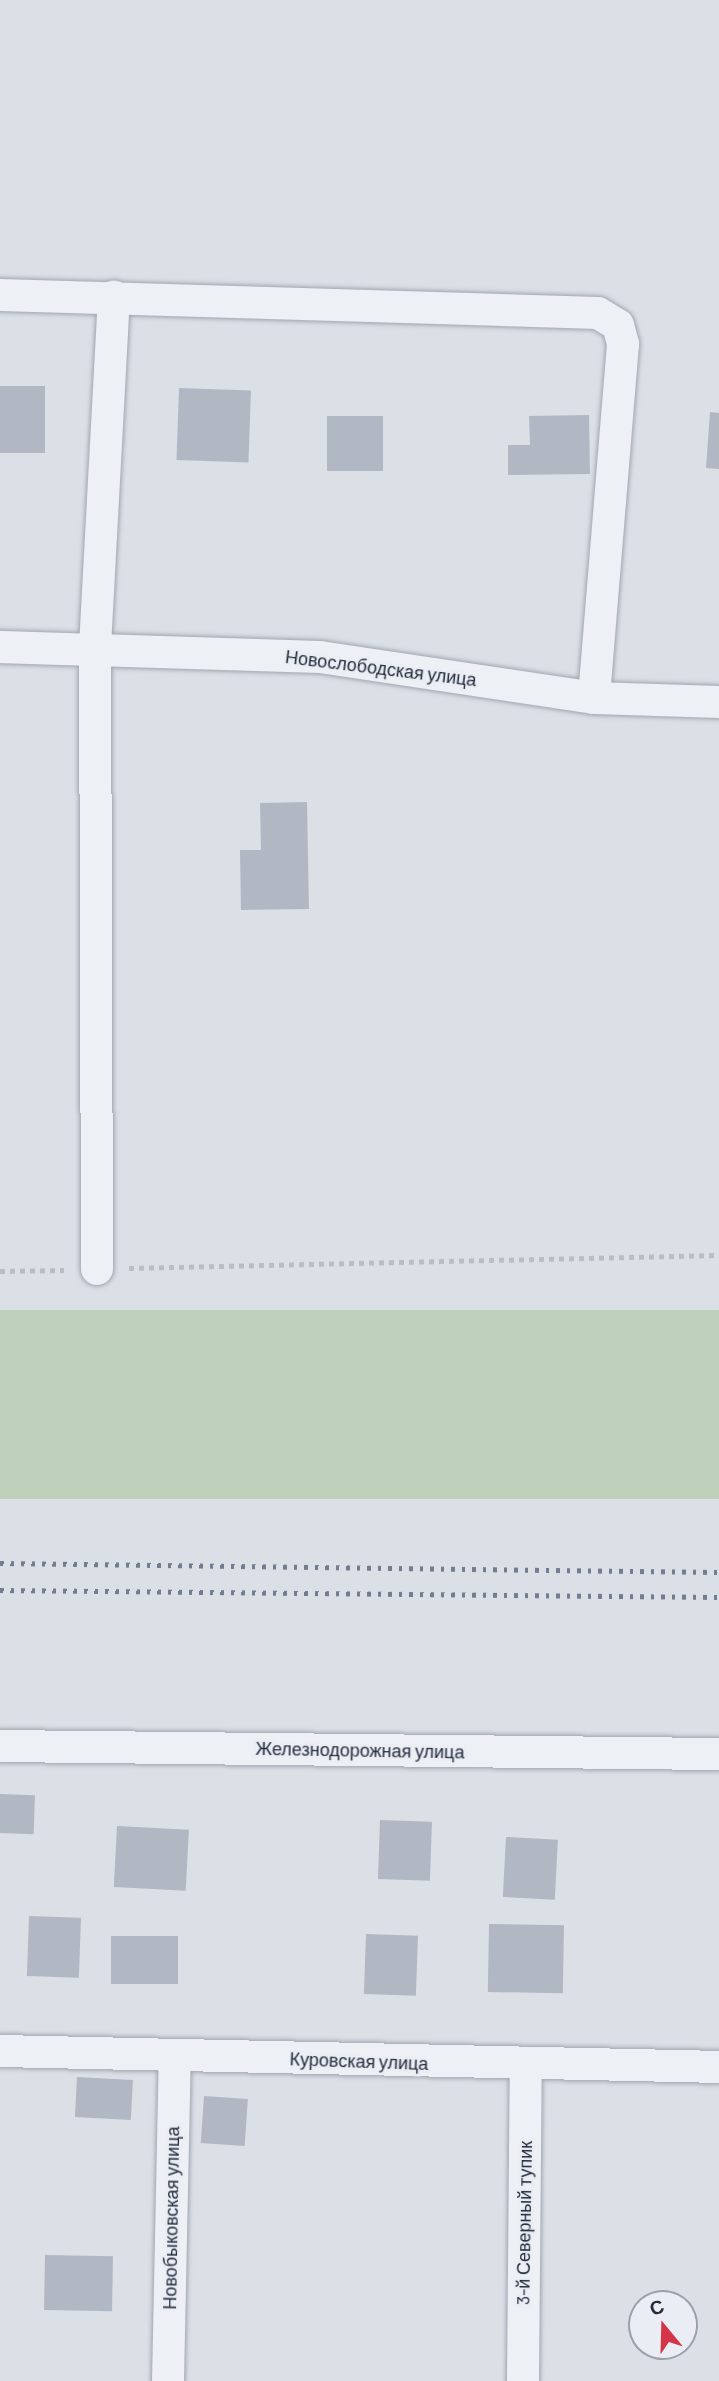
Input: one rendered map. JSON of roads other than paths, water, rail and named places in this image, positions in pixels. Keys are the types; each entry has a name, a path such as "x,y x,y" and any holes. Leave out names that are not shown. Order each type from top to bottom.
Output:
{"street":[{"path":"0,295 598,313 618,325 623,344 594,698"},
{"path":"97,1269 95,647 114,297"},
{"name":"Новослободская улица","path":"0,647 95,647 320,657 594,698 719,702"},
{"name":"Железнодорожная улица","path":"0,1746 719,1754"},
{"name":"Куровская улица","path":"0,2051 526,2066 719,2067"},
{"name":"Новобыковская улица","path":"168,2381 175,2055"},
{"name":"3-й Северный тупик","path":"523,2381 526,2066"}],"railway":[{"path":"0,1563 719,1572"},
{"path":"0,1590 719,1597"}]}
